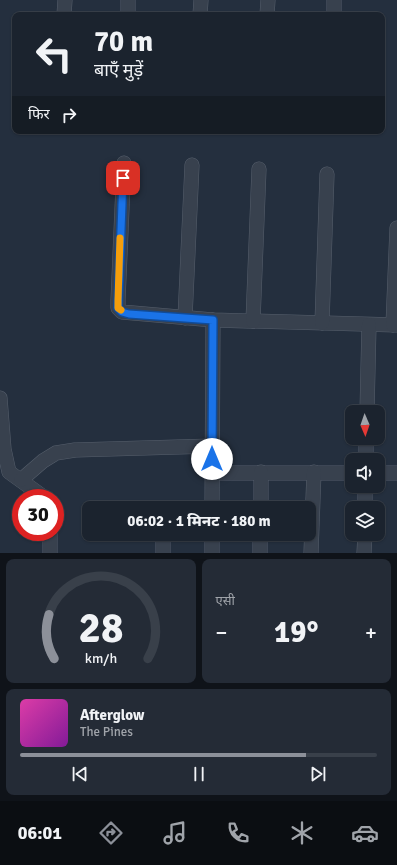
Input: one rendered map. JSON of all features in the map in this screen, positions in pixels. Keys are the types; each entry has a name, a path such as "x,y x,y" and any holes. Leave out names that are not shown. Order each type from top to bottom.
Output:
{"street":[{"path":"64,0 64,12"},
{"path":"128,0 128,12"},
{"path":"200,12 201,0"},
{"path":"267,12 268,0"},
{"path":"334,0 334,12"},
{"path":"124,163 118,308 122,312 129,314 213,320 395,325 397,228"},
{"path":"186,318 192,165"},
{"path":"253,321 259,169"},
{"path":"322,323 327,174"},
{"path":"212,501 213,320"},
{"path":"367,405 369,325"},
{"path":"0,398 2,443 10,477 30,489"},
{"path":"10,477 56,453 75,450 212,446"},
{"path":"261,472 261,501"},
{"path":"311,553 314,472"},
{"path":"212,473 345,473"},
{"path":"385,473 397,473"},
{"path":"50,541 50,553"},
{"path":"163,553 164,541"},
{"path":"212,541 212,553"},
{"path":"260,541 260,553"},
{"path":"364,553 365,541"}],"slow traffic":[{"path":"120,238 118,308 121,310"}],"route":[{"path":"123,178 118,308 122,312 129,314 213,320 212,459"}]}
